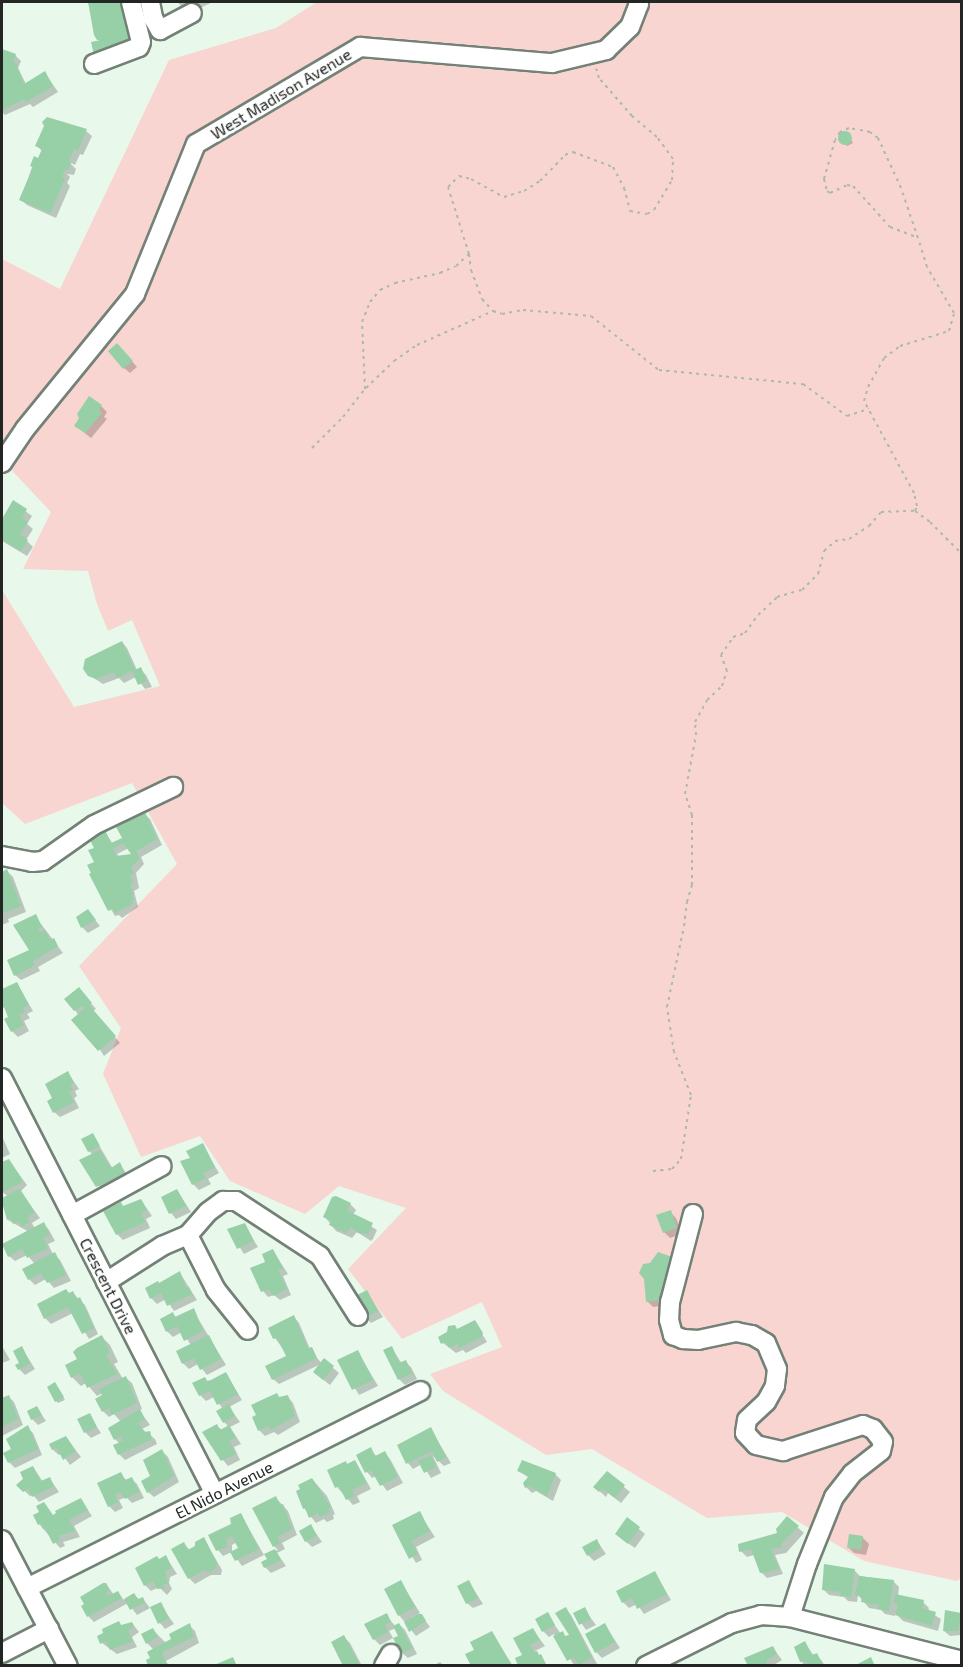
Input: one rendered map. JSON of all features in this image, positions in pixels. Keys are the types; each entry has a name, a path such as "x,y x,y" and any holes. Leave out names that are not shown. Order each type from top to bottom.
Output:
{"street":[{"path":"94,64 139,47 141,42 131,2"},
{"path":"150,2 153,18 160,30 192,13"},
{"name":"West Madison Avenue","path":"2,462 25,429 135,294 196,144 360,47 552,63 606,50 630,27 638,2"},
{"path":"2,856 32,862 43,861 94,825 173,787"},
{"name":"Crescent Drive","path":"2,1078 215,1494"},
{"path":"72,1215 162,1166"},
{"path":"106,1282 162,1246 188,1235 208,1212 222,1202 236,1201 320,1256 358,1316"},
{"path":"693,1214 670,1302 669,1320 673,1335 683,1339 698,1340 736,1332 752,1335 766,1343 777,1369 775,1386 766,1402 747,1420 745,1433 756,1445 783,1451 863,1425 873,1429 883,1442 881,1451 852,1474 834,1497 807,1564 790,1617"},
{"path":"188,1235 216,1290 248,1330"},
{"name":"El Nido Avenue","path":"27,1588 420,1391"},
{"path":"2,1540 68,1665"},
{"path":"646,1665 750,1616 790,1617 962,1661"},
{"path":"2,1653 49,1629"}],"path":[{"path":"592,53 599,78 632,116 657,137 673,159 672,180 654,210 647,214 630,211 624,188 613,167 573,152 565,154 540,181 524,191 504,197 471,179 459,176 448,187 470,254 471,270 478,289 493,310 502,314 524,310 591,316 659,370 803,384 847,416 870,409"},
{"path":"915,511 917,506 914,493 864,401 884,358 900,346 950,331 954,316 927,267 918,238 898,181 878,138 870,132 849,128 840,132 835,140 824,179 826,190 830,193 847,185 853,186 890,227 918,238"},
{"path":"365,389 362,322 370,302 380,290 387,286 440,273 456,266 470,254"},
{"path":"312,448 343,417 365,389 394,361 417,345 493,310"},
{"path":"653,1171 672,1169 681,1159 691,1095 672,1044 666,1007 692,885 692,815 686,794 696,735 695,722 707,700 722,686 727,671 721,655 733,637 745,633 758,615 777,597 802,590 818,574 824,551 835,541 849,539 869,526 881,512 915,511 930,522 962,554"}],"shaded area":[{"path":"317,2 961,2 962,1577 957,1581 864,1561 782,1512 707,1518 592,1449 546,1455 443,1391 430,1374 502,1347 482,1302 402,1339 348,1269 406,1208 339,1186 305,1214 230,1181 200,1136 141,1157 103,1074 121,1028 79,966 177,864 132,783 25,824 2,803 2,590 74,707 160,686 132,620 108,631 97,604 88,571 23,569 51,512 2,460 2,259 60,289 169,60 276,28"}],"building":[{"path":"88,2 124,2 127,29 134,28 137,39 94,55 91,42 101,40 97,40 94,35"},
{"path":"2,49 16,54 13,63 16,63 24,84 45,71 53,86 26,102 24,99 2,110"},
{"path":"47,117 87,129 78,151 74,149 69,160 67,159 71,162 68,170 63,169 65,170 62,177 65,179 50,213 19,200 33,167 30,166 34,156 38,158 42,149 35,146 44,126 42,122"},
{"path":"845,131 850,133 852,138 850,143 845,145 840,143 838,138 840,133"},
{"path":"117,343 133,361 123,369 108,351"},
{"path":"89,396 102,405 99,410 102,413 85,433 74,426 79,418 77,414"},
{"path":"13,500 27,509 22,518 28,522 20,535 28,540 21,551 2,540 2,519"},
{"path":"122,641 135,670 141,667 147,681 138,685 132,671 117,678 114,672 96,679 88,676 83,669 85,659"},
{"path":"145,812 157,839 136,851 140,858 131,867 134,873 130,875 133,882 130,885 134,894 131,895 134,898 131,905 115,913 113,909 108,911 89,874 91,873 87,865 94,862 88,850 94,848 89,838 105,830 111,843 122,838 115,825","holes":["123,843 131,854 116,856 113,848"]},
{"path":"7,869 21,906 3,913 2,917 2,872"},
{"path":"88,909 96,920 81,928 76,917"},
{"path":"36,914 42,927 38,929 40,932 45,930 50,940 54,938 58,946 33,961 35,965 14,976 7,960 29,950 13,925"},
{"path":"17,982 29,1005 23,1008 25,1012 19,1015 24,1025 11,1032 4,1019 8,1017 4,1007 2,1009 2,989"},
{"path":"79,987 92,1003 89,1005 116,1036 98,1051 71,1020 85,1008 83,1006 74,1011 64,999"},
{"path":"68,1071 74,1083 70,1085 73,1090 69,1092 74,1102 53,1113 47,1101 52,1098 45,1084"},
{"path":"93,1133 100,1146 88,1152 81,1139"},
{"path":"203,1143 215,1167 203,1173 206,1178 192,1185 180,1161 190,1158 186,1151"},
{"path":"100,1150 111,1168 120,1162 125,1174 96,1187 79,1160"},
{"path":"9,1159 22,1179 21,1183 2,1192 2,1162"},
{"path":"20,1189 35,1212 27,1217 30,1222 21,1227 19,1221 13,1224 10,1218 7,1220 2,1202 2,1198"},
{"path":"177,1189 186,1206 169,1214 161,1197"},
{"path":"336,1196 351,1203 347,1210 373,1223 368,1234 358,1233 351,1227 346,1233 329,1225 331,1221 323,1217 332,1197"},
{"path":"141,1199 147,1210 141,1213 145,1222 116,1235 103,1211 121,1202 123,1206"},
{"path":"671,1210 677,1228 663,1233 656,1215"},
{"path":"44,1222 50,1235 43,1238 48,1248 27,1258 22,1249 8,1257 2,1244"},
{"path":"245,1223 254,1241 237,1249 227,1229"},
{"path":"273,1249 283,1268 278,1270 287,1289 273,1296 269,1289 261,1292 250,1268 265,1262 262,1254"},
{"path":"55,1252 66,1275 47,1283 41,1273 28,1280 22,1269"},
{"path":"658,1252 675,1258 669,1299 646,1302 644,1279 639,1273 643,1264 650,1263"},
{"path":"180,1271 186,1288 189,1287 192,1294 167,1306 161,1293 150,1299 145,1288"},
{"path":"66,1289 69,1293 73,1291 77,1299 80,1297 94,1328 82,1334 68,1307 44,1319 37,1304"},
{"path":"367,1290 378,1311 364,1318 353,1297"},
{"path":"194,1308 203,1331 184,1341 177,1326 166,1332 160,1319 173,1312 175,1317"},
{"path":"294,1315 308,1348 312,1347 317,1358 272,1380 265,1366 286,1356 277,1338 273,1339 268,1328"},
{"path":"475,1320 483,1333 481,1337 459,1348 458,1344 449,1348 446,1342 441,1344 438,1337 447,1332 448,1326 455,1325 457,1329"},
{"path":"102,1335 110,1353 106,1355 117,1374 87,1388 80,1373 71,1378 65,1365 77,1359 73,1352 77,1348"},
{"path":"209,1335 221,1359 200,1370 194,1358 182,1364 176,1351"},
{"path":"22,1346 30,1363 18,1370 15,1365 19,1363 13,1351"},
{"path":"392,1346 399,1363 406,1360 412,1373 398,1380 383,1350"},
{"path":"358,1350 373,1380 352,1390 337,1360"},
{"path":"324,1358 334,1366 323,1380 313,1372"},
{"path":"226,1372 238,1394 217,1405 210,1391 199,1396 192,1383 205,1377 207,1381 211,1380"},
{"path":"126,1376 137,1403 112,1415 109,1408 102,1412 95,1399 102,1395 99,1389"},
{"path":"55,1382 64,1397 55,1402 47,1387"},
{"path":"277,1393 279,1397 288,1395 295,1416 271,1430 269,1426 258,1431 252,1417 256,1415 251,1405"},
{"path":"9,1395 18,1419 2,1427 2,1398"},
{"path":"229,1404 235,1416 223,1423 216,1411"},
{"path":"37,1406 42,1415 31,1420 27,1411"},
{"path":"140,1409 145,1419 138,1423 145,1432 150,1431 152,1439 118,1455 113,1445 123,1441 121,1436 114,1440 108,1428"},
{"path":"90,1413 97,1427 84,1433 77,1419"},
{"path":"217,1424 220,1430 229,1425 236,1438 229,1441 236,1454 221,1461 202,1432"},
{"path":"28,1425 38,1449 8,1463 3,1453 11,1449 6,1439"},
{"path":"431,1427 446,1457 437,1462 432,1451 406,1464 397,1445"},
{"path":"66,1436 76,1451 63,1460 57,1448 52,1450 49,1444"},
{"path":"371,1447 375,1456 385,1451 398,1477 380,1486 371,1470 365,1473 356,1455"},
{"path":"162,1449 174,1476 147,1493 141,1481 150,1476 143,1460"},
{"path":"431,1455 436,1467 424,1473 418,1461"},
{"path":"355,1460 367,1483 352,1490 355,1496 346,1500 339,1486 335,1488 327,1470 346,1461 347,1464"},
{"path":"522,1460 556,1473 547,1496 529,1486 525,1488 523,1483 529,1476 517,1471"},
{"path":"33,1466 41,1481 50,1477 54,1486 32,1497 28,1489 23,1492 16,1485 23,1479 20,1472"},
{"path":"607,1471 625,1485 615,1498 602,1488 599,1492 593,1487"},
{"path":"121,1472 125,1480 132,1477 139,1492 125,1499 120,1492 115,1494 118,1502 108,1507 97,1483"},
{"path":"312,1478 331,1508 328,1509 330,1512 320,1517 318,1513 309,1518 296,1491 300,1489 298,1485"},
{"path":"276,1496 280,1505 283,1504 292,1529 277,1537 280,1543 273,1547 252,1508"},
{"path":"81,1498 88,1510 69,1520 75,1531 58,1536 60,1540 53,1544 45,1528 43,1529 41,1523 38,1525 33,1515 39,1512 36,1506 44,1502 53,1515 55,1511"},
{"path":"420,1511 430,1531 411,1541 418,1554 409,1559 392,1525"},
{"path":"241,1513 259,1549 235,1561 230,1552 238,1548 232,1536 227,1539 227,1547 216,1551 208,1535 231,1524 230,1518"},
{"path":"787,1516 799,1526 781,1544 781,1547 771,1549 779,1569 760,1573 751,1549 739,1552 738,1544 777,1533 776,1529"},
{"path":"627,1517 640,1527 628,1544 615,1534"},
{"path":"311,1524 317,1536 305,1542 299,1531"},
{"path":"849,1534 863,1536 861,1550 847,1548"},
{"path":"204,1537 217,1563 215,1569 210,1572 204,1570 188,1579 171,1549 184,1542 188,1550"},
{"path":"597,1539 601,1548 587,1556 582,1547"},
{"path":"275,1549 281,1560 264,1568 261,1562 267,1559 264,1554"},
{"path":"166,1555 172,1568 165,1572 168,1583 163,1585 165,1588 157,1589 153,1581 144,1586 135,1568 157,1556 159,1559"},
{"path":"824,1564 855,1569 851,1597 840,1596 841,1592 822,1590"},
{"path":"655,1571 667,1594 637,1609 632,1598 622,1603 616,1591"},
{"path":"859,1576 894,1580 889,1611 878,1609 879,1605 861,1602 862,1597 855,1595"},
{"path":"401,1580 415,1607 398,1616 384,1589"},
{"path":"469,1580 478,1598 466,1604 457,1586"},
{"path":"106,1583 110,1590 106,1592 108,1596 118,1591 122,1598 87,1617 81,1606 84,1604 80,1597"},
{"path":"134,1593 138,1599 143,1597 145,1602 130,1610 124,1599"},
{"path":"895,1594 924,1600 922,1608 936,1612 932,1626 895,1615 898,1604 893,1602"},
{"path":"161,1602 169,1618 158,1624 150,1607"},
{"path":"566,1607 592,1658 578,1665 574,1657 567,1661 553,1636 563,1631 565,1636 569,1635 555,1613"},
{"path":"585,1607 591,1619 579,1625 573,1613"},
{"path":"945,1610 961,1613 958,1631 943,1631"},
{"path":"548,1612 555,1625 542,1632 535,1619"},
{"path":"387,1613 391,1622 385,1625 388,1632 373,1640 364,1624"},
{"path":"422,1614 426,1621 409,1632 404,1622"},
{"path":"119,1621 121,1625 132,1622 134,1626 128,1631 133,1641 110,1650 106,1641 100,1644 97,1636 103,1633 102,1629"},
{"path":"190,1623 194,1637 162,1652 167,1666 148,1666 146,1660 150,1658 147,1652 171,1639 169,1634"},
{"path":"399,1623 412,1648 401,1654 393,1638 398,1636 393,1626"},
{"path":"605,1623 615,1642 595,1653 585,1634"},
{"path":"153,1628 158,1637 146,1644 141,1634"},
{"path":"533,1628 540,1640 530,1645 534,1652 541,1654 547,1666 518,1666 515,1658 522,1655 513,1638"},
{"path":"492,1631 512,1666 471,1666 465,1654 474,1650 470,1642"},
{"path":"344,1635 359,1664 356,1666 343,1666 331,1642"},
{"path":"805,1641 812,1655 817,1653 823,1666 808,1666 806,1661 800,1662 794,1647"},
{"path":"773,1646 777,1654 766,1660 768,1666 748,1666 744,1658"},
{"path":"233,1657 236,1664 234,1666 212,1666"},
{"path":"871,1657 875,1666 854,1666"}]}
